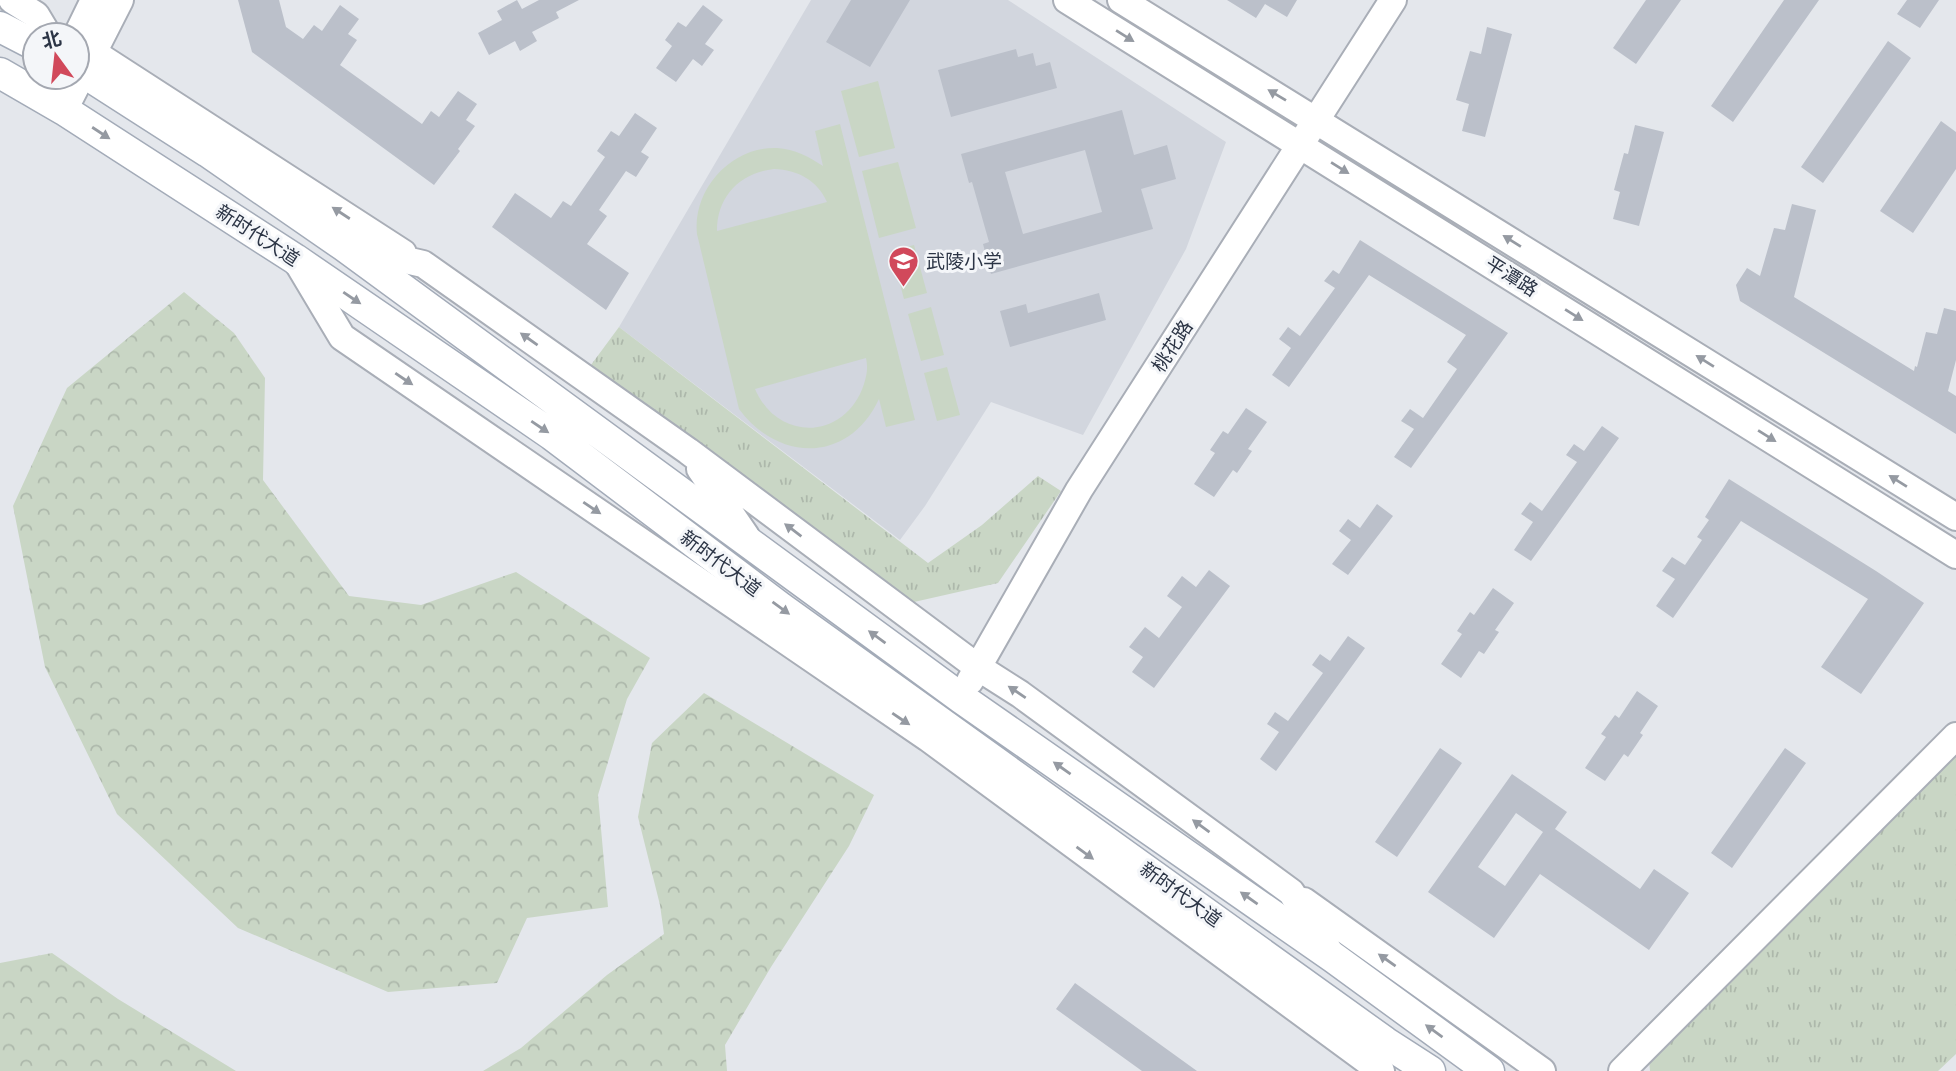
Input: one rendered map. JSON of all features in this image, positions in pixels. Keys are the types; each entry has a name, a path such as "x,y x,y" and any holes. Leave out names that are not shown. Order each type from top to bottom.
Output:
{"main road":[{"path":"0,27 21,38"},
{"name":"新时代大道","path":"0,73 21,72"},
{"name":"新时代大道","path":"91,81 208,152 344,246 961,698 1334,958 1489,1071"},
{"name":"新时代大道","path":"91,86 295,259 552,435 1383,1056 1430,1071"}],"street":[{"path":"12,0 37,21"},
{"path":"87,21 94,0"},
{"path":"91,41 120,0"},
{"name":"平潭路","path":"1067,0 1956,555"},
{"name":"平潭路","path":"1121,0 1956,517"},
{"name":"桃花路","path":"961,698 976,666 1079,490 1393,0"},
{"path":"91,80 419,263 688,451 976,666 1020,694 1542,1071"},
{"path":"344,246 419,263"},
{"path":"295,259 342,337 928,738 1318,1024 1383,1056"},
{"path":"688,451 750,543"},
{"path":"1622,1071 1956,736"},
{"path":"1291,892 1334,958"}],"shaded area":[{"name":"武陵小学","path":"811,0 1008,0 1226,142 1186,249 1083,435 991,402 925,506 900,540 619,327"}],"green space":[{"path":"878,81 895,148 859,157 841,91"},
{"path":"840,124 915,420 886,427 879,399 866,420 850,435 832,445 813,448 793,446 774,439 755,427 739,409 697,234 697,218 708,187 730,163 744,154 760,149 784,149 802,154 823,166 815,131","holes":["774,169 791,171 806,178 818,188 827,202 717,231 721,207 733,188 751,175","866,358 866,377 855,403 843,416 828,424 811,428 795,426 779,419 766,407 755,389"]},
{"path":"898,162 916,228 879,238 862,171"},
{"path":"914,245 927,293 904,299 891,251"},
{"path":"184,292 234,333 265,378 263,480 349,596 421,605 516,572 650,658 627,699 598,795 608,907 527,918 497,983 388,992 238,928 117,814 45,667 13,506 67,388"},
{"path":"931,307 944,355 921,361 908,314"},
{"path":"619,327 928,563 982,525 1038,476 1061,491 998,583 914,602 588,369"},
{"path":"947,367 960,415 937,421 924,373"},
{"path":"704,693 874,795 849,846 771,967 725,1045 727,1071 483,1071 521,1048 607,975 664,934 660,905 638,817 652,743"},
{"path":"1956,755 1956,1054 1938,1071 1650,1071 1649,1060"},
{"path":"52,953 118,999 236,1071 0,1071 0,963"}],"building":[{"path":"238,0 279,0 286,27 303,39 314,25 322,31 340,5 359,19 348,34 357,40 340,65 422,124 431,111 439,117 458,91 477,104 466,120 475,126 434,185 252,52"},
{"path":"517,0 522,9 539,0 579,0 556,12 559,18 532,32 537,41 520,51 515,41 489,55 478,33 502,20 497,11"},
{"path":"851,0 910,0 870,67 826,42"},
{"path":"1227,0 1297,0 1287,17 1265,4 1256,18"},
{"path":"1646,0 1681,0 1636,64 1613,48"},
{"path":"1784,0 1819,0 1733,122 1711,106"},
{"path":"1907,0 1939,0 1920,28 1897,14"},
{"path":"703,5 723,20 705,44 714,50 702,66 693,59 676,82 656,68 672,46 665,40 678,22 686,27"},
{"path":"1487,27 1512,34 1485,137 1462,131 1469,104 1456,100 1470,51 1481,54"},
{"path":"1888,41 1911,58 1823,183 1801,167"},
{"path":"1016,49 1018,57 1033,53 1036,66 1050,62 1057,88 951,117 938,70"},
{"path":"1122,110 1134,155 1167,145 1176,179 1141,189 1153,229 991,274 983,244 989,242 961,154","holes":["1085,150 1102,212 1023,234 1005,172"]},
{"path":"635,113 657,128 641,152 649,157 636,177 626,171 599,210 607,216 587,244 629,273 606,310 492,227 515,193 551,218 563,201 571,206 605,157 597,151 611,131 619,136"},
{"path":"1941,121 1956,132 1956,169 1913,233 1880,211"},
{"path":"1635,125 1664,132 1639,226 1613,219 1620,192 1614,190 1624,153 1628,154"},
{"path":"1792,204 1816,210 1794,297 1914,371 1926,332 1937,334 1944,308 1956,311 1956,360 1948,391 1956,396 1956,434 1740,301 1736,285 1747,268 1760,276 1774,228 1785,230"},
{"path":"1360,240 1508,333 1411,468 1394,457 1414,429 1401,421 1410,409 1423,418 1457,369 1447,362 1466,335 1369,275 1289,387 1272,375 1291,348 1279,339 1288,327 1300,336 1335,288 1324,281 1333,270 1339,274"},
{"path":"1099,293 1106,320 1010,347 1000,311 1026,304 1028,313"},
{"path":"1246,408 1267,422 1248,449 1252,451 1237,473 1233,470 1214,497 1194,484 1215,453 1210,450 1223,431 1228,434"},
{"path":"1602,426 1619,438 1531,561 1514,550 1533,522 1521,514 1530,502 1542,511 1577,462 1566,455 1574,444 1584,451"},
{"path":"1729,479 1924,603 1861,694 1821,667 1868,599 1741,521 1673,618 1656,606 1675,579 1662,571 1672,557 1685,565 1702,540 1697,537 1709,520 1705,517"},
{"path":"1377,504 1393,516 1348,575 1332,564 1351,540 1339,531 1348,519 1360,528"},
{"path":"1209,570 1230,586 1154,688 1132,672 1143,657 1129,647 1145,627 1159,638 1182,607 1167,596 1182,576 1196,587"},
{"path":"1493,588 1514,603 1495,630 1499,632 1484,654 1479,651 1461,678 1441,664 1462,634 1457,631 1470,612 1474,615"},
{"path":"1348,636 1365,648 1276,771 1260,759 1279,732 1267,724 1275,712 1288,721 1323,673 1312,665 1320,654 1330,661"},
{"path":"1637,691 1658,706 1628,757 1624,754 1605,781 1585,768 1606,737 1601,734 1615,715 1619,718"},
{"path":"1440,748 1462,763 1397,857 1375,842"},
{"path":"1785,748 1806,763 1732,868 1711,853"},
{"path":"1512,774 1567,812 1555,829 1640,889 1654,869 1689,893 1649,950 1540,874 1494,938 1428,892","holes":["1516,813 1543,832 1505,886 1478,867"]},
{"path":"1075,983 1197,1071 1142,1071 1056,1009"}],"place":[{"name":"武陵小学","path":"903,288"}]}
